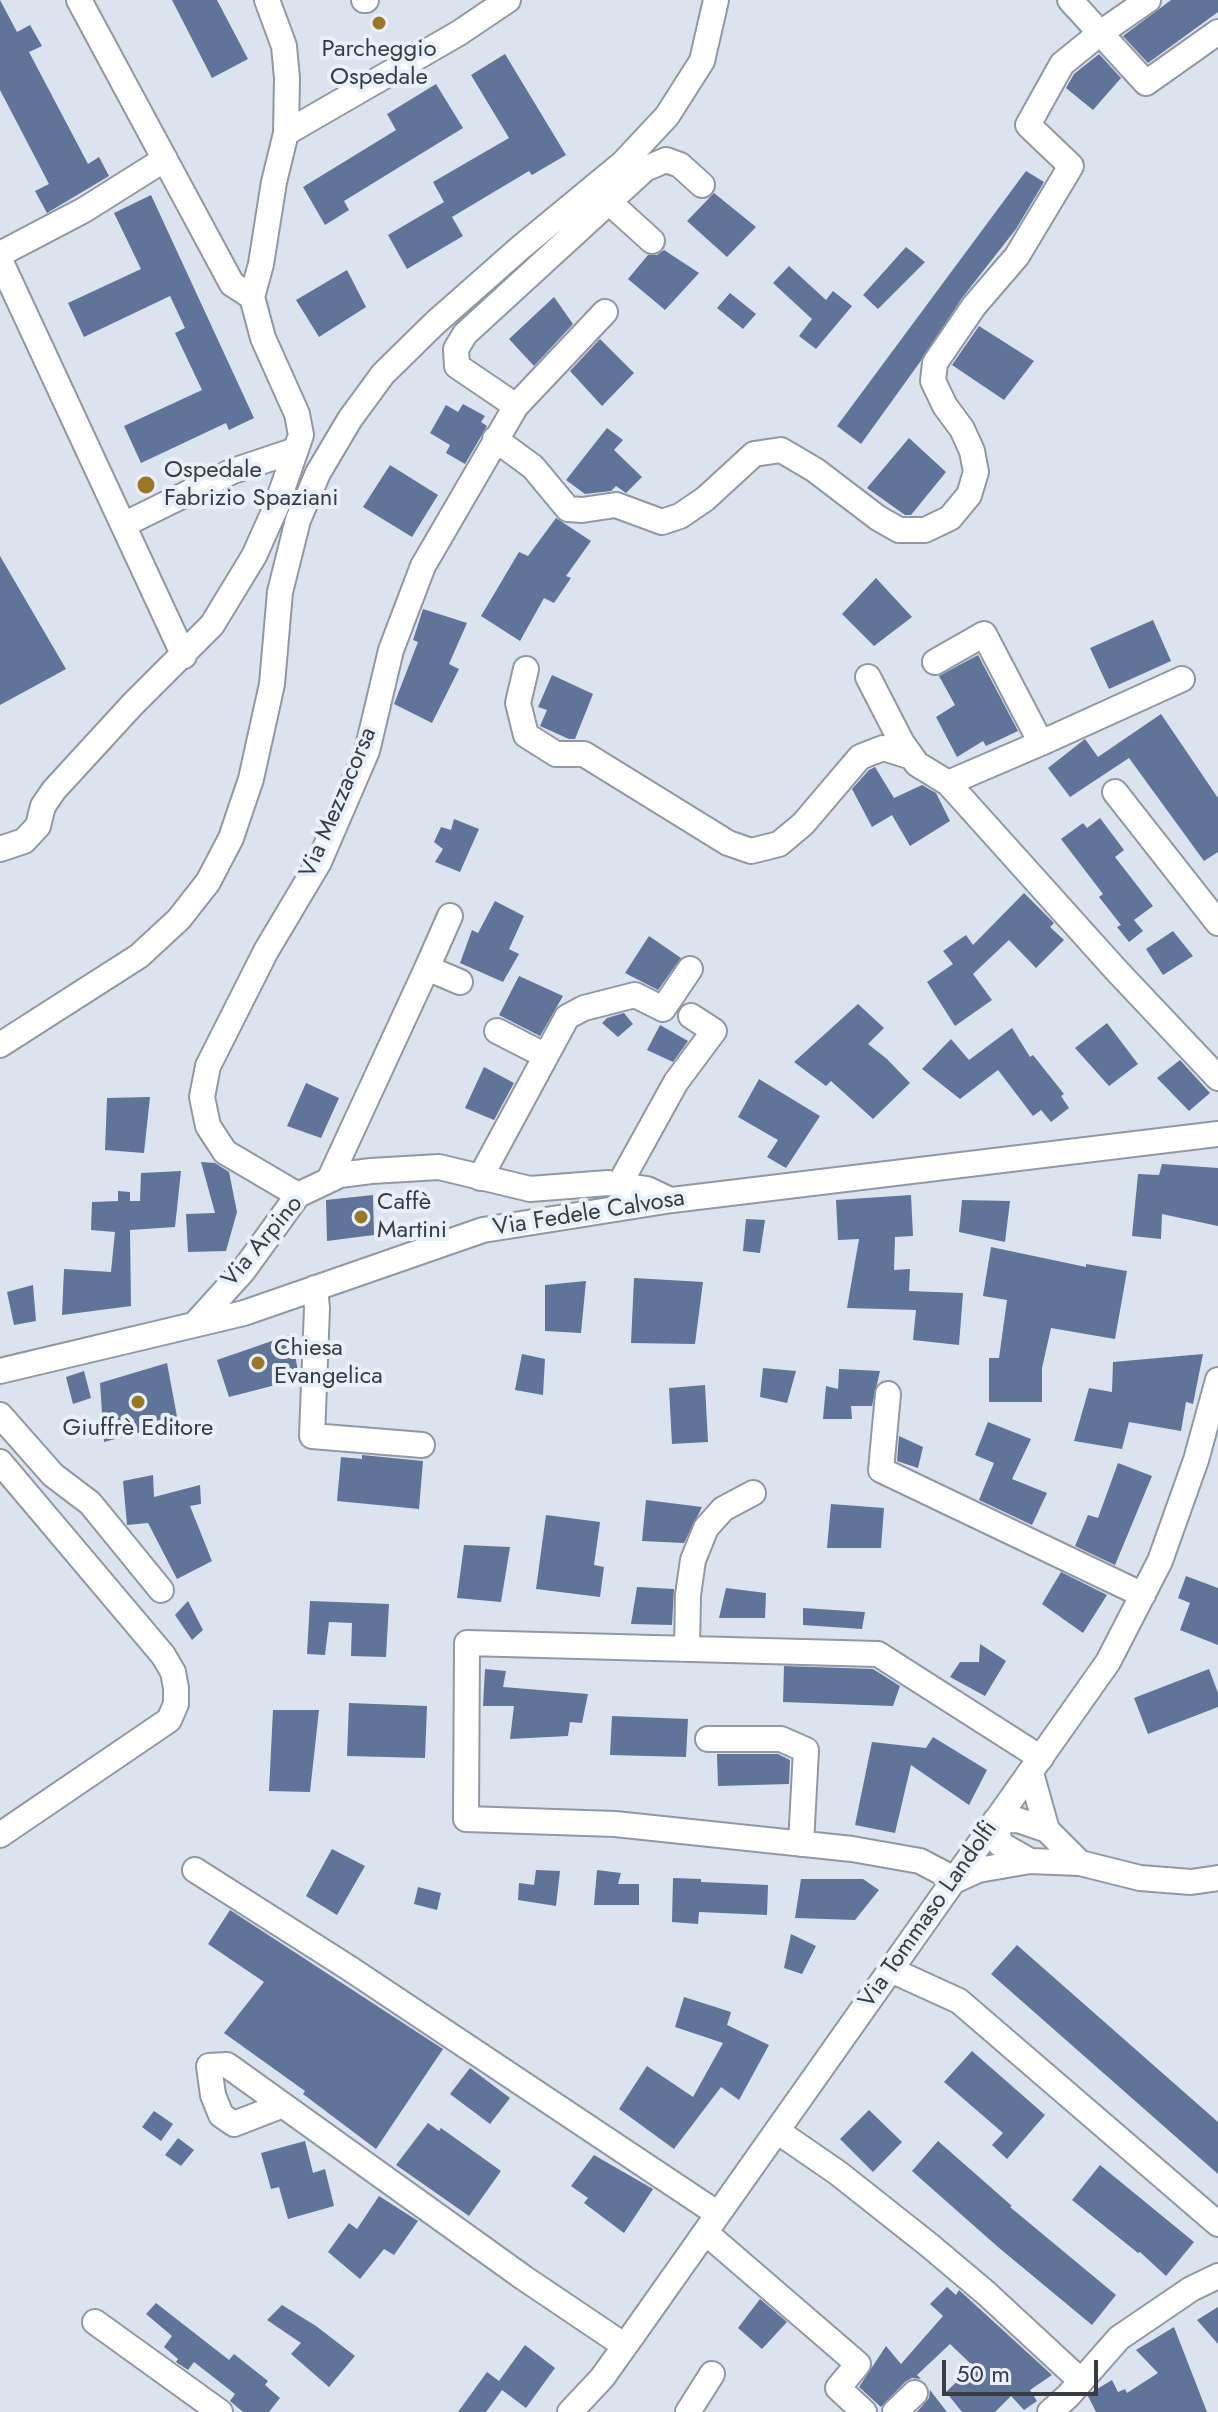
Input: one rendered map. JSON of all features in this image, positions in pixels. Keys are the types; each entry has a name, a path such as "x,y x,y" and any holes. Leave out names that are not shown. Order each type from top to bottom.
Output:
{"street":[{"path":"79,0 232,284 252,297"},
{"path":"0,849 24,841 38,826 43,806 54,790 132,705 212,625 254,556 276,507 301,435 297,414 263,338 252,297 286,133 284,46 267,0"},
{"path":"286,133 459,33 508,0"},
{"path":"0,1045 139,956 179,919 208,882 231,838 251,779 272,684 280,592 298,520 318,473 350,419 383,374 520,248 623,163 667,116 702,61 716,0"},
{"path":"1070,0 1146,83 1218,32"},
{"path":"495,439 533,467 568,509 616,505 662,522 680,516 705,499 754,454 781,450 815,470 878,518 899,530 925,530 950,518 969,495 976,472 972,451 962,429 945,406 933,381 935,363 974,306 1017,256 1071,166 1028,125 1062,64 1148,0"},
{"path":"165,159 84,210 0,257 184,656"},
{"path":"516,406 457,366 456,349 465,334 645,169 666,160 680,165 702,185"},
{"path":"609,202 652,241"},
{"name":"Via Mezzacorsa","path":"298,1195 225,1152 208,1126 202,1097 208,1066 266,951 319,862 367,751 391,650 423,566 516,406 605,312"},
{"path":"123,525 233,471 296,450"},
{"path":"935,662 984,634 1041,743"},
{"path":"526,669 518,703 526,735 556,754 584,754 728,843 751,851 779,844 803,824 860,757 883,748 912,757"},
{"path":"868,677 912,757 924,769 948,783 1218,1078"},
{"path":"948,783 1182,679"},
{"path":"1115,792 1218,923"},
{"path":"329,1180 450,916"},
{"path":"427,968 460,982"},
{"path":"480,1178 567,1017 584,1008 635,995 663,1009 690,969"},
{"path":"619,1185 676,1082 714,1031 691,1016"},
{"path":"497,1031 546,1056"},
{"name":"Via Fedele Calvosa","path":"0,1371 244,1313 483,1230 672,1200 1211,1138"},
{"name":"Via Arpino","path":"195,1324 243,1271 298,1195 340,1175 409,1167 439,1167 530,1189 608,1183 647,1189 672,1200"},
{"path":"315,1288 317,1308 312,1436 422,1445"},
{"name":"Via Tommaso Landolfi","path":"570,2412 602,2378 625,2346 1108,1662 1160,1561 1196,1460 1218,1380"},
{"path":"888,1394 881,1470 1143,1595"},
{"path":"0,1415 53,1475 90,1503 161,1590"},
{"path":"0,1462 163,1655 173,1672 176,1704 169,1720 0,1835"},
{"path":"687,1649 688,1595 693,1560 706,1528 723,1509 753,1493"},
{"path":"1047,1830 1036,1766 878,1654 467,1643 466,1819 615,1824 852,1849 920,1861 956,1880 978,1870 1030,1861 1080,1863 1140,1878 1191,1882 1218,1878"},
{"path":"708,1739 781,1739 806,1750 801,1844"},
{"path":"1030,1861 1000,1844 995,1821 1018,1820 1047,1830 1080,1863"},
{"path":"195,1870 349,1968 712,2224 858,2364 838,2388 864,2412"},
{"path":"891,1970 959,2001 1218,2224"},
{"path":"283,2105 524,2278 625,2346"},
{"path":"777,2131 838,2173 929,2245 1081,2381"},
{"path":"1050,2412 1119,2338 1191,2289 1218,2276"},
{"path":"95,2322 220,2412"},
{"path":"688,2412 712,2374"},
{"path":"895,2412 915,2393"}],"building":[{"path":"0,0 17,32 30,25 42,46 29,52 88,164 99,157 109,176 47,213 35,191 49,184 0,90"},
{"path":"172,0 217,0 248,59 212,78"},
{"path":"1171,0 1218,0 1218,12 1148,63 1123,36"},
{"path":"505,54 566,155 532,175 529,171 452,217 463,236 407,269 388,235 444,202 433,182 509,138 471,75"},
{"path":"1099,54 1121,78 1093,110 1066,88 1074,74"},
{"path":"436,84 463,128 344,201 349,210 325,225 303,187 396,130 387,114"},
{"path":"1026,171 1044,182 1016,229 962,298 861,444 837,426"},
{"path":"714,193 756,227 727,257 687,221"},
{"path":"151,195 254,418 229,430 226,423 141,463 124,426 202,390 175,333 185,328 170,296 84,337 68,303 141,269 114,213"},
{"path":"906,247 925,262 878,309 863,295"},
{"path":"664,250 699,273 665,310 628,279 648,255 657,255"},
{"path":"789,266 826,300 833,291 852,306 816,349 799,336 812,319 773,283"},
{"path":"347,270 366,307 319,337 296,300"},
{"path":"730,293 756,314 743,329 717,308"},
{"path":"554,297 573,324 534,366 509,339"},
{"path":"979,326 1034,361 1004,400 952,365"},
{"path":"600,339 634,373 602,406 570,371"},
{"path":"463,404 485,416 481,422 487,426 465,464 446,453 450,445 430,433 446,405 458,412"},
{"path":"607,428 623,440 614,450 642,477 626,493 616,486 611,491 585,494 566,480"},
{"path":"909,438 946,472 911,515 905,515 867,488"},
{"path":"390,465 438,495 412,537 363,507"},
{"path":"556,518 591,541 566,576 571,578 554,603 544,598 520,641 481,616 519,552 528,556"},
{"path":"0,556 66,669 0,705"},
{"path":"876,578 912,617 874,646 842,614"},
{"path":"423,609 467,623 449,664 459,669 432,723 394,704 418,642 413,640"},
{"path":"1153,620 1171,661 1109,689 1090,648"},
{"path":"978,655 1018,731 986,746 983,741 957,757 936,717 955,705 939,676"},
{"path":"552,675 593,694 575,739 540,726 547,710 538,707"},
{"path":"1161,714 1218,798 1218,852 1204,861 1129,758 1070,797 1048,768 1085,739 1098,757"},
{"path":"875,767 894,798 922,785 936,793 950,821 910,846 892,815 872,827 852,789"},
{"path":"1100,818 1124,850 1115,857 1153,906 1134,920 1143,931 1129,942 1117,927 1121,925 1099,897 1103,894 1061,839 1083,823 1087,828"},
{"path":"454,819 479,829 460,872 435,862 443,849 434,842 441,827 451,830"},
{"path":"1024,893 1054,923 1050,927 1064,940 1036,968 1009,940 973,974 992,1000 955,1026 927,982 953,964 943,951 966,935 973,945"},
{"path":"495,901 524,916 509,949 519,954 503,982 460,963 472,930 478,933"},
{"path":"1173,931 1193,956 1163,975 1146,949"},
{"path":"649,936 681,958 658,990 625,973"},
{"path":"519,976 563,996 540,1036 499,1015"},
{"path":"858,1004 884,1028 868,1044 910,1083 873,1119 831,1081 826,1086 794,1062"},
{"path":"624,1013 633,1024 618,1037 602,1023 607,1018"},
{"path":"1107,1023 1138,1064 1109,1086 1075,1048"},
{"path":"660,1025 688,1041 673,1062 647,1050"},
{"path":"1012,1028 1030,1057 1033,1055 1064,1094 1061,1096 1069,1108 1051,1122 1041,1110 1033,1116 998,1070 960,1099 922,1069 951,1039 969,1060"},
{"path":"1180,1060 1210,1093 1189,1111 1157,1078"},
{"path":"484,1067 514,1083 494,1120 465,1108"},
{"path":"759,1079 820,1116 786,1168 767,1157 778,1140 738,1117"},
{"path":"306,1083 339,1098 321,1138 287,1126"},
{"path":"150,1097 144,1153 105,1150 107,1098"},
{"path":"201,1162 215,1163 229,1172 237,1212 226,1251 188,1252 186,1214 215,1213"},
{"path":"1162,1164 1218,1168 1218,1226 1162,1214 1161,1239 1132,1236 1138,1174 1159,1175"},
{"path":"181,1171 175,1227 130,1230 131,1306 62,1315 64,1269 111,1272 115,1232 91,1230 92,1202 118,1201 118,1191 130,1192 130,1201 140,1201 141,1173"},
{"path":"373,1195 374,1235 327,1241 326,1200"},
{"path":"911,1195 913,1236 895,1237 894,1270 910,1269 909,1291 963,1293 959,1345 913,1340 916,1310 847,1308 859,1239 838,1240 836,1200"},
{"path":"962,1200 1010,1201 1005,1242 959,1232"},
{"path":"746,1219 765,1220 760,1253 743,1251"},
{"path":"991,1247 1086,1267 1086,1264 1127,1271 1115,1339 1051,1328 1042,1368 1042,1402 989,1402 989,1358 999,1358 1007,1300 983,1296"},
{"path":"634,1278 703,1282 695,1344 631,1343"},
{"path":"586,1281 581,1333 545,1331 545,1285"},
{"path":"33,1285 36,1321 14,1325 7,1292"},
{"path":"292,1334 299,1379 229,1397 217,1360"},
{"path":"522,1354 545,1359 543,1395 515,1390"},
{"path":"1203,1354 1193,1404 1186,1402 1181,1431 1129,1422 1122,1449 1074,1441 1089,1388 1112,1392 1113,1362"},
{"name":"Giuffrè Editore","path":"167,1363 178,1422 104,1442 100,1383"},
{"path":"763,1368 796,1371 787,1403 760,1397"},
{"path":"839,1369 880,1371 872,1406 851,1406 852,1419 823,1419 826,1386 838,1389"},
{"path":"84,1371 91,1398 73,1404 66,1377"},
{"path":"705,1385 708,1442 672,1444 669,1388"},
{"path":"988,1422 1031,1439 1012,1479 1047,1493 1032,1525 979,1500 994,1463 975,1455"},
{"path":"899,1436 923,1447 918,1468 897,1461"},
{"path":"362,1455 423,1461 419,1509 337,1501 341,1457 362,1459"},
{"path":"1118,1463 1152,1476 1115,1565 1075,1546 1088,1515 1098,1518"},
{"path":"153,1475 154,1497 200,1485 201,1504 190,1506 212,1561 177,1579 148,1523 127,1525 123,1481"},
{"path":"646,1500 702,1507 684,1543 642,1541"},
{"path":"831,1504 884,1508 881,1548 827,1548"},
{"path":"546,1515 600,1522 594,1565 604,1567 600,1597 536,1589"},
{"path":"464,1545 510,1547 501,1602 457,1598"},
{"path":"1061,1572 1107,1595 1083,1633 1042,1604"},
{"path":"1186,1576 1218,1588 1218,1645 1180,1630 1190,1603 1178,1598"},
{"path":"637,1587 674,1589 672,1625 631,1624"},
{"path":"726,1588 766,1593 765,1618 719,1618"},
{"path":"188,1601 203,1630 192,1640 175,1615"},
{"path":"310,1601 389,1604 386,1657 351,1656 352,1623 329,1622 325,1655 307,1654"},
{"path":"803,1608 865,1612 862,1629 803,1625"},
{"path":"980,1644 1006,1661 985,1696 950,1677 960,1662 979,1662"},
{"path":"784,1666 873,1669 900,1686 893,1706 783,1702"},
{"path":"485,1669 506,1671 503,1687 588,1694 582,1723 570,1722 568,1736 510,1739 514,1706 483,1706"},
{"path":"1209,1669 1218,1693 1218,1707 1148,1734 1134,1698"},
{"path":"349,1703 427,1706 425,1758 347,1756"},
{"path":"273,1710 319,1710 310,1792 269,1791"},
{"path":"612,1716 688,1719 686,1757 610,1755"},
{"path":"933,1737 987,1770 969,1805 911,1765 895,1833 855,1825 872,1742 926,1748"},
{"path":"717,1754 778,1754 790,1760 789,1784 718,1786"},
{"path":"332,1849 365,1866 337,1915 306,1896"},
{"path":"536,1870 560,1871 556,1906 518,1900 519,1883 534,1885"},
{"path":"597,1870 621,1873 618,1884 639,1884 639,1905 594,1905"},
{"path":"673,1878 768,1885 767,1915 699,1912 698,1924 672,1922"},
{"path":"801,1879 863,1879 879,1890 855,1920 795,1918"},
{"path":"418,1887 441,1893 437,1910 414,1904"},
{"path":"230,1910 443,2049 376,2149 303,2094 305,2091 224,2033 264,1982 208,1944"},
{"path":"791,1934 816,1946 802,1974 784,1968"},
{"path":"1017,1945 1218,2122 1218,2174 991,1974"},
{"path":"684,1997 731,2012 727,2025 769,2045 739,2100 721,2087 674,2149 619,2109 647,2066 693,2097 723,2043 675,2027"},
{"path":"972,2051 1045,2115 1007,2159 992,2145 1003,2133 944,2082"},
{"path":"470,2068 510,2098 490,2124 450,2094"},
{"path":"869,2110 902,2142 873,2172 840,2139"},
{"path":"154,2111 173,2124 161,2141 142,2127"},
{"path":"428,2123 439,2131 441,2128 501,2171 469,2216 396,2165"},
{"path":"178,2138 194,2150 181,2166 165,2155"},
{"path":"305,2141 313,2173 325,2169 334,2206 288,2219 279,2187 271,2189 261,2153"},
{"path":"938,2141 1010,2207 1116,2295 1092,2325 912,2171"},
{"path":"594,2155 653,2189 624,2233 584,2203 588,2198 571,2186"},
{"path":"1100,2165 1194,2242 1166,2276 1072,2200"},
{"path":"379,2196 418,2221 394,2255 384,2249 360,2279 328,2252 349,2223 357,2229"},
{"path":"947,2287 956,2295 959,2290 1052,2375 1030,2390 1037,2401 1024,2410 1011,2396 995,2412 962,2412 946,2392 973,2366 950,2344 917,2375 921,2379 912,2378 905,2382 881,2407 859,2387 886,2346 901,2364 943,2316 930,2304"},
{"path":"760,2299 787,2322 762,2349 738,2328"},
{"path":"156,2303 229,2360 234,2354 268,2381 265,2385 280,2398 269,2412 243,2412 230,2401 235,2394 194,2362 188,2370 176,2362 178,2359 164,2347 172,2336 146,2314"},
{"path":"282,2305 355,2356 329,2387 291,2354 301,2343 267,2320"},
{"path":"1218,2307 1218,2344 1197,2320"},
{"path":"1174,2327 1207,2412 1096,2412 1088,2396 1092,2392 1112,2380 1118,2392 1125,2389 1127,2393 1158,2373 1136,2350"},
{"path":"525,2345 555,2368 526,2408 502,2390 486,2412 458,2412 487,2372 499,2381"},
{"path":"930,2390 947,2412 917,2412 929,2398"}],"place":[{"name":"Parcheggio Ospedale","path":"379,23"},
{"name":"Ospedale Fabrizio Spaziani","path":"146,485"},
{"name":"Caffè Martini","path":"361,1217"},
{"name":"Chiesa Evangelica","path":"258,1363"},
{"name":"Giuffrè Editore","path":"138,1402"}]}
